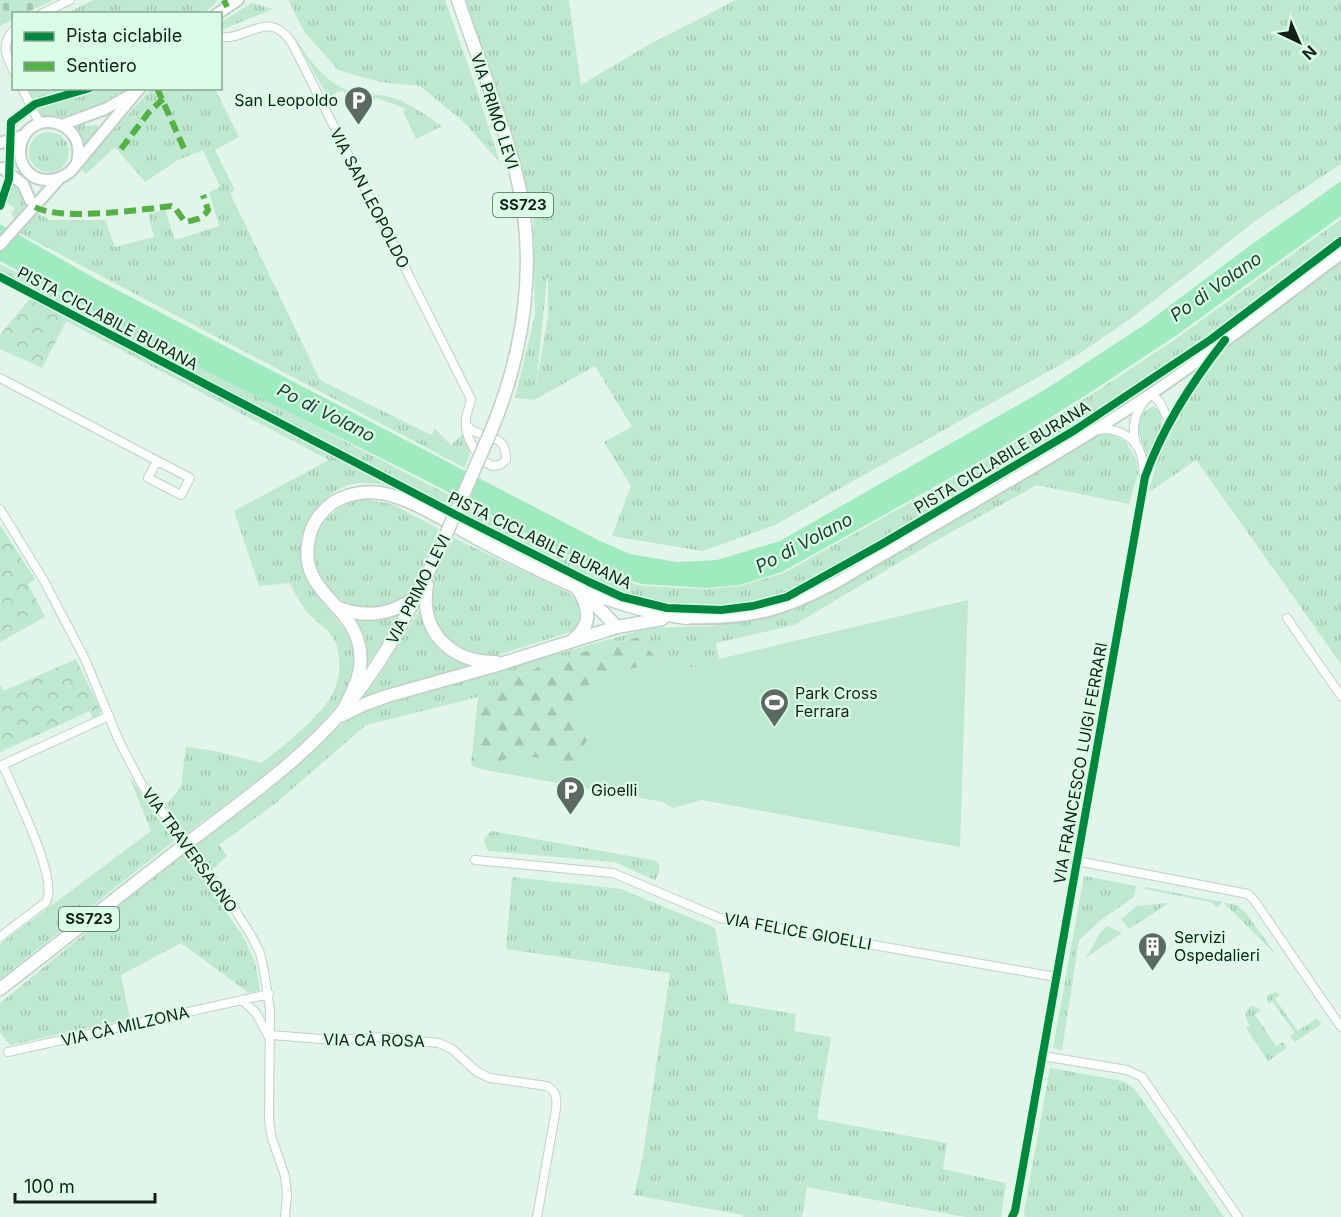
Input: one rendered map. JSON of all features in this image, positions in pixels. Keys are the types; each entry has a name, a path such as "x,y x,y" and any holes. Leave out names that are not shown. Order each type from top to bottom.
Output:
{"main road":[{"path":"220,12 238,0"},
{"name":"VIA PRIMO LEVI","path":"0,989 279,772 332,722 360,689 387,649 417,596 441,546 491,431 508,385 520,338 526,286 526,235 513,161 458,0"},
{"path":"62,125 105,109 136,90"},
{"path":"0,245 59,179 70,172 137,90"},
{"path":"24,219 30,200 28,172 20,153 21,144 31,128 51,122 62,125 76,140 77,162"},
{"path":"0,142 25,135"},
{"path":"1,168 28,172 44,180 59,179"},
{"path":"1,168 23,184 30,200"},
{"path":"343,710 361,667 358,640 352,628 318,588 308,563 307,545 311,530 318,518 329,506 342,498 356,493 387,494 577,588 612,602 657,615 714,619 753,615 778,609 810,596 1091,432 1151,394 1341,254"},
{"path":"431,567 424,599 425,610 433,630 441,640 459,655 471,660 496,662 518,658"},
{"path":"577,588 594,601 617,627"},
{"path":"570,642 583,631 588,615 588,606 577,588"},
{"path":"334,605 345,610 370,615 397,608 417,596"},
{"path":"332,722 365,704 617,627 649,620 687,618"}],"street":[{"path":"46,12 70,0"},
{"name":"VIA SAN LEOPOLDO","path":"222,37 270,26 281,30 291,43 471,399 466,420 473,448 484,462 492,466 501,465 506,460 504,446 501,442 492,437 476,435 468,427"},
{"path":"12,32 4,47 12,68"},
{"path":"23,90 40,124"},
{"name":"VIA FRANCESCO LUIGI FERRARI","path":"1015,1215 1145,477 1169,422 1196,377 1225,340"},
{"path":"0,378 190,478 181,495 148,478 157,461"},
{"path":"1151,394 1160,402 1169,422"},
{"name":"VIA FRANCESCO LUIGI FERRARI","path":"1145,477 1141,454 1136,445 1132,427 1144,401 1151,394"},
{"path":"1091,432 1111,429 1129,437 1136,445"},
{"name":"VIA TRAVERSAGNO","path":"0,510 27,552 86,659 126,755 153,802 232,906 260,953 269,994 271,1038 269,1120 286,1184 285,1217"},
{"path":"1287,618 1341,696"},
{"path":"0,937 46,902 50,895 44,861 1,766 109,716"},
{"name":"VIA FELICE GIOELLI","path":"475,860 613,873 720,918 1056,977"},
{"path":"1077,861 1248,894 1341,1027"},
{"name":"VIA CÀ MILZONA","path":"8,1052 269,994"},
{"path":"242,1000 256,1013 271,1038"},
{"name":"VIA CÀ ROSA","path":"271,1038 334,1040 381,1037 439,1043 452,1049 477,1071 490,1078 551,1088 557,1097 556,1109 537,1217"},
{"path":"1042,1056 1127,1070 1142,1077 1238,1217"}],"green space":[{"path":"0,0 53,0 28,12 12,12 12,20 0,26"},
{"path":"93,0 217,0 205,12 69,12"},
{"path":"288,0 445,0 500,163 464,122 420,86 380,82 338,70 304,31"},
{"path":"466,0 569,0 581,85 650,44 736,0 1341,0 1341,164 1258,219 1134,316 1079,354 775,525 703,551 612,536 631,486 604,442 632,427 595,366 534,400 515,398 535,315 533,207","holes":["547,278 548,316 536,386"]},
{"path":"252,3 273,9 222,30 222,21"},
{"path":"293,35 320,71 336,84 357,93 394,98 442,126 416,139 403,111 406,109 377,98 353,109 343,90 328,97"},
{"path":"25,90 123,90 84,111 60,119 42,117 34,108"},
{"path":"150,90 216,90 239,137 215,150 235,190 230,193 320,380 431,435 435,429 451,445 462,435 467,437 470,452 465,468 20,233 38,213 49,220 105,220 115,247 154,237 148,214 165,210 175,240 219,226 209,192 220,187 203,150 178,160 145,182 115,147 86,174 80,168"},
{"path":"83,122 86,126 97,125 100,128 81,148 70,128"},
{"path":"49,132 57,133 63,138 68,144 68,160 63,166 57,171 49,172 41,171 35,166 30,160 29,152 30,144 35,138 41,133"},
{"path":"13,180 18,183 26,203 16,219 11,214 15,208 5,202"},
{"path":"1341,219 1341,246 1225,334 1154,384 991,485 825,581 782,600 737,611 689,612 657,609 584,587 389,486 371,483 348,485 325,499 315,510 302,533 300,546 304,572 310,584 346,632 355,652 354,675 344,695 306,739 254,783 186,834 166,806 181,786 186,747 215,751 261,763 289,742 331,697 339,675 336,643 327,630 306,611 290,583 259,586 234,511 329,460 66,321 76,302 555,550 615,578 642,586 707,589 740,586 784,573 984,461 1177,338"},
{"path":"1341,261 1341,664 1196,460 1149,492 1157,461 1185,402 1227,345"},
{"path":"0,264 76,302 42,368 0,349 0,335 36,291 0,273"},
{"path":"1154,406 1159,412 1162,424 1147,457 1138,428 1141,416"},
{"path":"1107,433 1125,441 1136,459 1138,474 1129,504 1037,485 937,540 794,625 716,643 719,659 711,670 659,662 639,637 551,661 478,697 366,725 277,802 219,845 227,856 203,878 244,938 255,962 260,990 249,993 181,943 121,975 130,1019 10,1045 0,1032 0,1003 192,846 271,789 348,719 378,705 649,628 714,626 793,611 1094,437"},
{"path":"365,499 392,504 439,529 412,590 399,600 384,606 360,607 340,599 325,585 316,566 315,546 321,526 338,510"},
{"path":"0,525 35,579 28,584 45,617 0,642"},
{"path":"454,538 569,593 578,600 584,618 577,630 498,655 475,656 456,647 441,633 431,604 434,580"},
{"name":"Park Cross Ferrara","path":"968,600 960,847 702,800 673,808 663,802 480,769 517,755 574,763 589,737 580,717 587,686 607,675 659,662 711,670 719,659"},
{"path":"403,609 364,671 346,613"},
{"path":"419,611 431,637 483,665 359,702 381,673"},
{"path":"639,637 659,662 607,675 587,686 580,717 589,737 574,763 517,755 480,769 471,765 478,697 551,661"},
{"path":"76,659 101,711 99,716 93,719 90,711 0,752 0,684 4,691"},
{"path":"129,776 174,841 0,979 0,944 151,831"},
{"path":"492,831 657,861 659,873 655,880 615,862 488,851 484,842 485,837"},
{"path":"1084,876 1136,886 1134,897 1101,920 1079,940 1062,1050 1053,1048"},
{"path":"512,877 621,889 715,928 729,1003 796,1014 794,1031 831,1037 817,1119 947,1143 943,1169 1006,1183 1001,1217 965,1217 807,1187 802,1217 743,1217 743,1215 634,1195 642,1161 670,973 506,949"},
{"path":"1145,887 1223,902 1217,908 1211,902 1145,889"},
{"path":"1223,902 1237,905 1245,912 1277,956"},
{"path":"1169,903 1129,929 1121,919 1137,906"},
{"path":"1108,926 1122,933 1086,958 1100,933"},
{"path":"1276,992 1280,995 1275,999 1298,1031 1317,1018 1322,1024 1295,1042 1290,1036 1295,1033 1272,1001 1268,1004 1269,994"},
{"path":"1251,1006 1261,1010 1255,1015 1276,1046 1283,1042 1287,1048 1268,1061 1246,1028 1250,1025 1246,1013"},
{"path":"1050,1068 1123,1081 1134,1088 1224,1217 1025,1217 1024,1212"}],"water":[{"name":"Po di Volano","path":"1341,181 1341,216 1177,335 1091,392 984,459 782,572 740,585 707,588 642,584 616,576 556,549 423,479 214,375 0,261 0,224 96,279 598,540 630,554 677,562 717,560 780,541 1046,389 1144,325"}],"marked path":[{"path":"224,0 227,7"},
{"path":"158,90 186,153"},
{"path":"121,149 149,112 163,99"},
{"path":"35,207 47,211 81,214 171,206 185,222 195,220 206,213 208,210 203,195"}],"cycle path":[{"path":"0,206 9,179 11,122 35,104 83,90"},
{"name":"PISTA CICLABILE BURANA","path":"0,277 589,582 622,597 667,608 721,610 753,606 787,597 882,544 1075,430 1210,340 1341,241"},
{"path":"1012,1217 1015,1211 1145,477 1160,440 1179,405 1225,340"}],"place":[{"name":"San Leopoldo","path":"359,126"},
{"name":"Park Cross Ferrara","path":"774,728"},
{"name":"Gioelli","path":"570,816"},
{"name":"Servizi Ospedalieri","path":"1153,972"}]}
